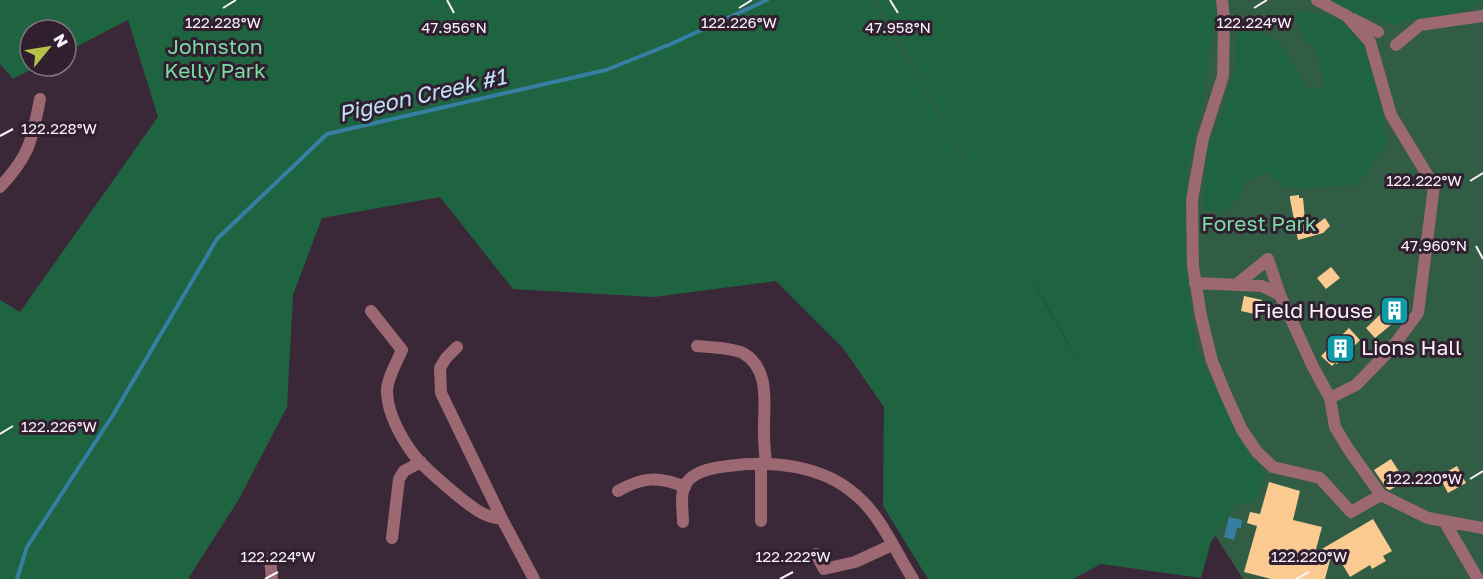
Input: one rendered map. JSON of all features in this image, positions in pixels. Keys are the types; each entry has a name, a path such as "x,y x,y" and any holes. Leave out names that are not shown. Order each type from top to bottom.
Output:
{"street":[{"path":"1222,0 1223,75 1203,138 1192,200 1193,266 1200,316 1212,361 1242,430 1257,452 1273,467 1320,478 1351,512 1381,495"},
{"path":"1317,0 1378,32"},
{"path":"1330,398 1356,385 1391,349 1418,313 1434,186 1391,115 1370,42 1347,16"},
{"path":"1395,45 1420,25 1483,16"},
{"path":"0,187 16,170 31,143 40,99"},
{"path":"1236,285 1268,260 1280,295 1330,398 1335,427 1381,495 1428,518 1483,528"},
{"path":"1196,283 1262,286 1280,295"},
{"path":"371,311 402,350 386,390 389,408 401,435 415,457 478,511 489,517 502,519"},
{"path":"697,346 741,352 751,360 760,373 765,387 761,521"},
{"path":"457,347 446,358 441,368 441,393 534,579"},
{"path":"392,538 399,478 404,471 421,462"},
{"path":"683,522 682,498 687,481 708,470 717,467 763,463 802,469 834,479 858,496 874,515 913,579"},
{"path":"618,491 634,482 651,479 672,481 685,487"},
{"path":"1444,521 1478,579"},
{"path":"816,554 824,569 855,562 892,545"},
{"path":"270,558 272,579"}],"green space":[{"name":"Johnston Kelly Park","path":"0,0 873,0 1091,384 876,0 1213,0 1218,10 1209,53 1206,84 1187,171 1185,245 1189,295 1196,349 1245,447 1266,474 1254,504 1236,504 1211,542 1201,578 1101,564 1073,579 928,579 883,506 884,407 843,348 776,281 654,297 513,289 440,197 322,218 293,295 287,407 239,499 188,579 0,579 0,300 20,312 158,117 128,20 78,46 78,18 18,18 18,76 13,79 0,64"},
{"name":"Forest Park","path":"866,0 1483,0 1483,579 1243,579 1206,521 1140,462"},
{"path":"1324,0 1483,0 1483,2 1454,14 1412,19 1396,25 1345,12"},
{"path":"1307,11 1340,20 1364,44 1383,113 1387,145 1357,185 1284,187 1269,173 1245,180 1242,192 1226,212 1204,210 1206,153 1222,113 1236,66 1237,37 1241,25 1279,41 1309,91 1325,86 1317,51 1303,38 1295,13"}],"water":[{"path":"1229,517 1242,520 1241,528 1237,528 1234,540 1224,537"}],"building":[{"path":"1299,195 1299,198 1303,198 1305,219 1307,218 1309,230 1325,218 1330,226 1323,233 1298,240 1290,196"},
{"path":"1331,267 1340,278 1326,289 1317,278"},
{"path":"1244,296 1262,300 1259,315 1241,311"},
{"path":"1397,297 1409,310 1375,338 1366,328 1382,313 1380,311"},
{"name":"Lions Hall","path":"1349,328 1360,340 1337,364 1332,366 1321,356"},
{"path":"1391,459 1405,481 1390,490 1374,470"},
{"path":"1457,466 1466,483 1448,493 1439,476"},
{"path":"1269,482 1300,491 1293,520 1322,527 1315,553 1373,519 1392,551 1383,556 1386,561 1372,569 1370,565 1350,577 1333,549 1325,579 1271,579 1244,572 1257,526 1247,523 1250,512 1260,514"}],"waterway":[{"name":"Pigeon Creek #1","path":"17,579 27,547 113,415 217,239 327,134 606,70 671,44 767,0"}],"place":[{"name":"Field House","path":"1394,311"},
{"name":"Lions Hall","path":"1340,348"}]}
